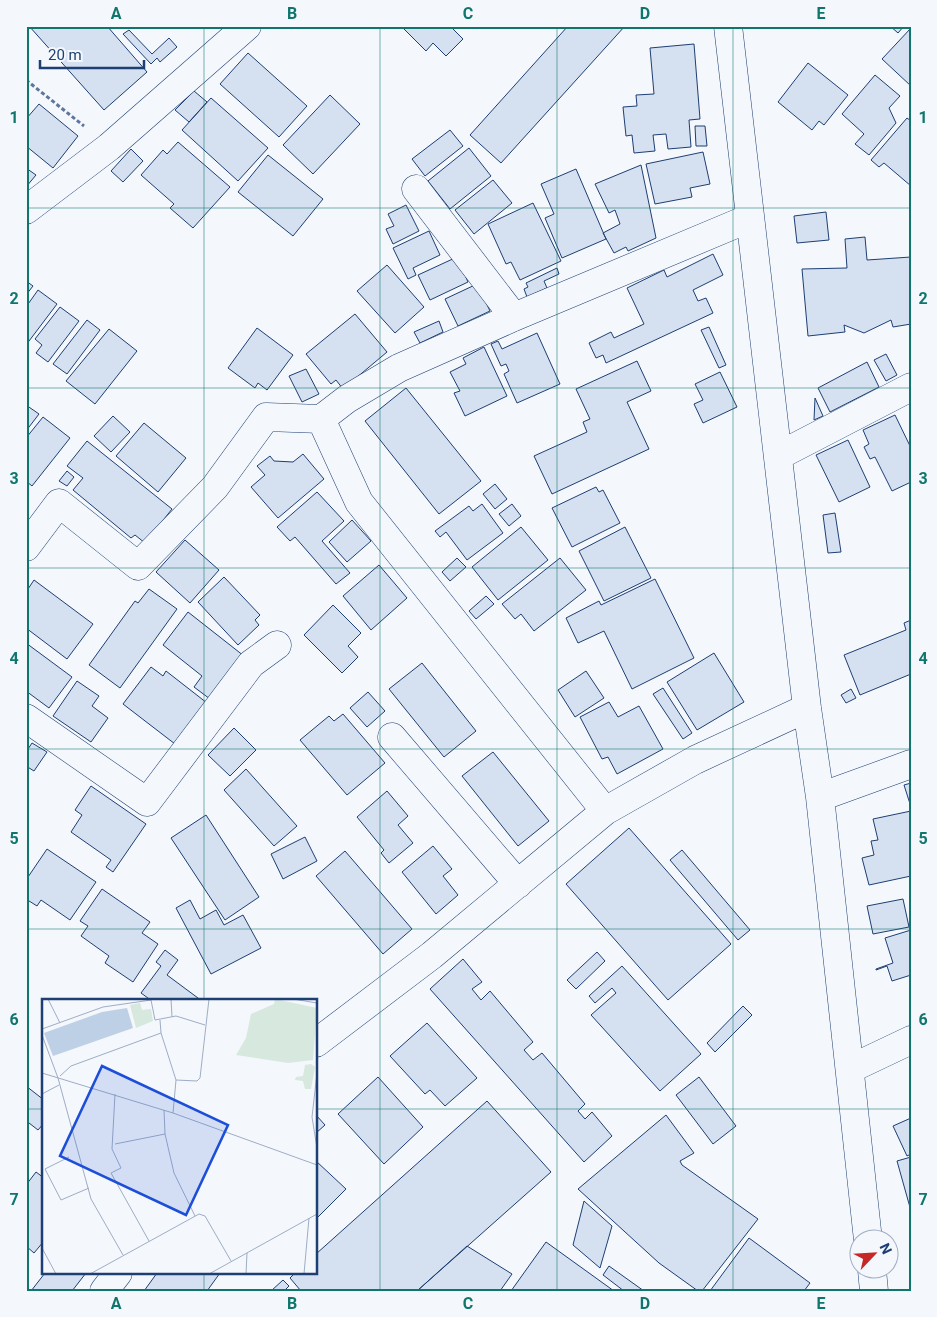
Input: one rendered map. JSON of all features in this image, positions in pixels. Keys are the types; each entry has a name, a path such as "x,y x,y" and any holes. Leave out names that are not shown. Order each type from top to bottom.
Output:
{"street":[{"path":"728,26 807,708 820,797 867,1230"},
{"path":"26,210 110,147 245,27"},
{"path":"416,189 514,317"},
{"path":"26,547 59,503 138,566 215,487 266,417 321,419 347,399 400,368 514,317 750,218"},
{"path":"778,456 911,387"},
{"path":"321,419 359,502 605,811"},
{"path":"26,718 147,802 251,664 277,645"},
{"path":"318,1041 432,955 605,811 695,760 807,708"},
{"path":"392,737 518,884"},
{"path":"820,797 911,764"},
{"path":"850,1069 911,1040"},
{"path":"104,1291 117,1274"}],"path":[{"path":"26,80 110,147"}],"building":[{"path":"29,26 107,26 147,72 104,110"},
{"path":"401,26 450,26 463,39 446,56 433,43 426,51"},
{"path":"568,26 625,26 501,163 470,135"},
{"path":"890,26 904,26 898,33"},
{"path":"911,28 911,86 882,59"},
{"path":"129,30 152,54 169,38 177,47 160,62 157,58 151,64 123,34"},
{"path":"694,44 700,119 689,120 691,147 668,149 666,134 653,135 655,151 634,153 632,135 626,136 623,107 637,106 636,95 654,94 650,48"},
{"path":"248,53 307,106 279,137 220,84"},
{"path":"808,63 848,95 824,125 819,121 812,130 778,102"},
{"path":"875,75 900,96 889,108 896,123 869,155 855,144 864,134 842,114"},
{"path":"194,91 207,102 189,122 175,110"},
{"path":"330,95 360,124 313,174 283,145"},
{"path":"211,98 268,148 238,181 182,130"},
{"path":"39,104 78,136 53,168 26,146 26,119"},
{"path":"907,118 911,121 911,186 884,163 879,167 871,160"},
{"path":"695,126 705,126 707,146 696,146"},
{"path":"450,130 463,146 425,176 412,159"},
{"path":"178,142 230,187 193,228 170,208 174,204 141,175 163,150 167,154"},
{"path":"469,148 491,176 450,209 428,181"},
{"path":"131,149 143,161 123,182 111,171"},
{"path":"703,152 710,184 690,188 692,197 655,204 646,164"},
{"path":"268,155 323,199 293,236 238,192"},
{"path":"641,165 656,238 628,251 626,247 614,253 603,233 620,224 615,210 609,213 595,184"},
{"path":"26,168 36,175 26,187"},
{"path":"576,169 606,239 562,258 545,218 554,214 541,184"},
{"path":"493,180 512,203 474,234 455,210"},
{"path":"533,203 561,261 520,280 511,262 506,264 488,224"},
{"path":"406,205 419,231 393,244 386,229 394,226 388,214"},
{"path":"826,212 829,240 797,243 794,216"},
{"path":"429,231 440,255 413,268 416,275 408,279 393,248"},
{"path":"865,237 867,260 911,257 911,324 893,327 891,320 864,333 844,325 845,332 808,336 802,269 847,268 845,239"},
{"path":"713,254 723,275 693,290 698,301 706,298 713,313 606,363 603,355 596,358 589,343 611,332 614,338 644,324 627,288 664,270 667,277"},
{"path":"457,257 468,282 430,300 418,275"},
{"path":"387,265 424,307 395,333 357,291"},
{"path":"557,268 559,274 544,281 547,288 527,297 524,289 528,287 526,283"},
{"path":"26,281 33,286 26,295"},
{"path":"477,284 490,311 458,326 445,299"},
{"path":"38,290 57,304 26,345 26,307"},
{"path":"60,307 79,321 48,362 36,353 42,345 35,339"},
{"path":"355,314 387,352 343,389 336,380 331,384 306,354"},
{"path":"87,320 100,330 67,374 53,364"},
{"path":"439,321 443,332 420,343 414,332"},
{"path":"709,327 726,365 719,368 701,330"},
{"path":"257,328 293,355 267,390 258,383 255,388 228,368"},
{"path":"109,329 137,351 95,404 66,381"},
{"path":"537,333 560,384 517,403 504,374 509,371 506,364 501,366 491,344 498,341 502,349"},
{"path":"484,347 507,396 465,416 454,393 460,391 450,372 466,364 463,358"},
{"path":"886,354 897,375 886,381 874,360"},
{"path":"637,361 651,391 627,402 649,449 552,494 534,456 587,432 583,422 590,419 576,389"},
{"path":"867,362 879,387 830,412 818,388"},
{"path":"306,369 319,394 302,402 289,376"},
{"path":"720,372 737,407 703,423 694,404 703,400 695,384"},
{"path":"406,388 481,481 439,514 365,421"},
{"path":"815,398 823,416 814,420"},
{"path":"26,405 39,414 26,431"},
{"path":"895,415 911,448 911,482 892,491 875,457 870,459 864,447 869,444 863,430"},
{"path":"113,416 130,432 111,452 94,436"},
{"path":"43,417 70,438 32,486 26,481 26,438"},
{"path":"144,423 186,458 158,492 116,456"},
{"path":"848,440 870,487 839,502 816,455"},
{"path":"87,441 172,509 145,543 135,535 131,538 73,490 83,478 67,466"},
{"path":"303,454 324,479 278,518 251,487 265,475 257,466 270,456 274,461 293,462"},
{"path":"67,471 74,477 67,486 59,481"},
{"path":"495,484 507,499 495,509 483,494"},
{"path":"596,487 599,492 603,490 620,523 572,547 552,508"},
{"path":"317,492 344,521 322,541 350,573 336,584 295,537 290,541 277,527"},
{"path":"482,504 503,533 467,560 446,532 440,537 435,531 469,506 473,511"},
{"path":"512,504 521,516 509,526 499,514"},
{"path":"835,513 841,552 828,553 823,515"},
{"path":"352,520 371,541 347,562 329,542"},
{"path":"521,527 548,560 498,600 472,567"},
{"path":"625,527 651,578 604,601 579,551"},
{"path":"185,540 219,570 190,603 156,572"},
{"path":"457,558 466,567 450,581 442,572"},
{"path":"560,558 586,590 534,631 521,614 515,619 502,604"},
{"path":"379,565 407,598 371,630 343,596"},
{"path":"224,577 260,615 255,620 259,625 238,645 198,602"},
{"path":"655,579 694,658 632,689 604,631 578,643 566,618 599,601 601,605"},
{"path":"34,580 93,624 67,659 26,628 26,592"},
{"path":"149,589 177,609 120,688 89,665 135,601 138,603"},
{"path":"486,596 494,604 476,619 469,611"},
{"path":"333,605 361,633 348,646 358,657 342,673 304,635"},
{"path":"188,612 244,656 210,699 194,687 202,676 163,645"},
{"path":"911,620 911,674 860,695 844,655 906,630 904,623"},
{"path":"26,643 72,677 49,708 26,691"},
{"path":"714,653 744,702 697,730 667,682"},
{"path":"422,663 476,731 444,757 389,689"},
{"path":"151,667 163,676 166,671 207,703 175,744 123,704"},
{"path":"586,671 604,698 575,717 558,690"},
{"path":"77,681 99,696 92,706 108,718 91,742 53,716"},
{"path":"663,688 692,733 683,739 653,694"},
{"path":"851,689 856,698 846,703 841,695"},
{"path":"368,692 385,711 367,727 350,708"},
{"path":"609,702 618,717 639,706 663,749 617,774 608,757 602,759 580,717"},
{"path":"343,714 385,763 347,795 300,740 329,716 334,721"},
{"path":"234,728 256,750 230,776 208,755"},
{"path":"32,743 47,752 34,771 26,766 26,752"},
{"path":"493,752 549,821 518,846 462,776"},
{"path":"246,769 297,826 274,846 224,790"},
{"path":"911,783 911,807 904,785"},
{"path":"91,786 146,824 113,872 106,867 111,860 71,832 82,815 75,810"},
{"path":"387,791 408,816 398,825 413,843 389,863 381,853 384,850 357,817"},
{"path":"911,811 911,876 869,885 862,858 874,855 871,841 878,840 873,819"},
{"path":"206,815 259,897 225,920 171,838"},
{"path":"629,828 731,944 668,1000 566,884"},
{"path":"305,837 317,861 283,879 271,854"},
{"path":"433,846 452,869 443,876 458,895 436,914 402,872"},
{"path":"47,849 96,882 70,920 41,900 37,906 26,899 26,880"},
{"path":"682,850 750,930 738,940 670,860"},
{"path":"345,851 412,929 383,954 316,876"},
{"path":"102,889 150,922 142,933 158,944 133,982 105,963 109,956 81,936 88,926 80,921"},
{"path":"903,899 909,927 873,934 867,906"},
{"path":"190,900 200,919 216,910 224,925 243,915 261,948 211,974 176,908"},
{"path":"911,930 911,975 892,981 887,966 876,970 893,963 885,938"},
{"path":"165,950 178,960 167,975 199,999 149,999 141,993 161,966 156,962"},
{"path":"597,952 605,961 576,989 567,980"},
{"path":"463,959 482,982 472,989 481,1000 490,991 533,1042 524,1050 533,1060 542,1053 585,1104 578,1111 585,1119 592,1112 612,1136 584,1162 430,989"},
{"path":"622,966 701,1054 660,1091 591,1015 616,993 612,988 595,1003 589,996"},
{"path":"743,1006 752,1015 715,1052 707,1043"},
{"path":"427,1023 477,1078 445,1106 430,1090 425,1094 390,1056"},
{"path":"378,1077 423,1127 384,1164 338,1114"},
{"path":"699,1077 736,1126 713,1144 676,1095"},
{"path":"26,1086 42,1098 42,1125 38,1130 29,1123 26,1126"},
{"path":"487,1101 551,1172 417,1291 301,1291 290,1278 294,1274 318,1274 318,1252"},
{"path":"666,1115 694,1153 680,1161 682,1165 758,1219 702,1291 698,1291 659,1263 578,1189"},
{"path":"318,1117 325,1125 318,1131"},
{"path":"911,1118 911,1154 907,1156 893,1126"},
{"path":"911,1157 911,1211 897,1161"},
{"path":"318,1163 346,1189 318,1217"},
{"path":"36,1172 42,1176 42,1243 34,1253 26,1246 26,1185"},
{"path":"584,1201 612,1226 600,1268 573,1245"},
{"path":"749,1238 810,1283 804,1291 710,1291"},
{"path":"546,1242 614,1291 511,1291"},
{"path":"467,1246 512,1274 500,1291 417,1291"},
{"path":"609,1266 644,1291 624,1291 603,1275"},
{"path":"44,1274 85,1274 72,1291 31,1291"},
{"path":"156,1274 219,1274 207,1291 144,1291"},
{"path":"283,1280 289,1286 284,1291 271,1291"}]}
